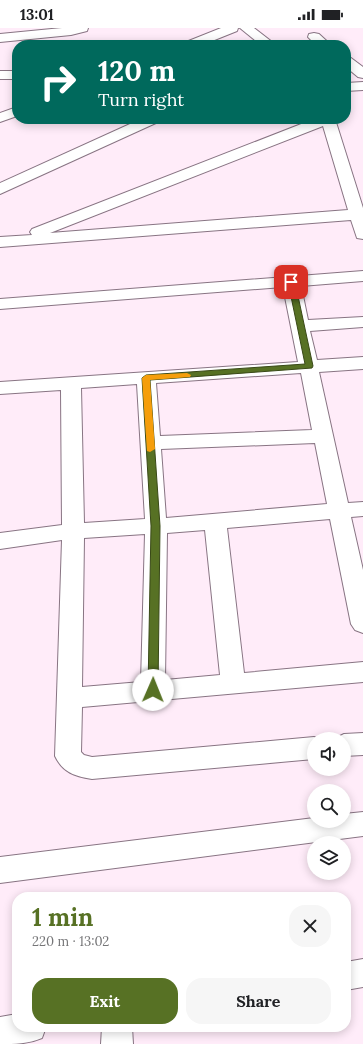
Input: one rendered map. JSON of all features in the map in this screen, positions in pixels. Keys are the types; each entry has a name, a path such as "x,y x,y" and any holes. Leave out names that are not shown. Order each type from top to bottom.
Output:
{"street":[{"path":"23,40 82,28"},
{"path":"203,40 232,28"},
{"path":"246,28 262,40"},
{"path":"0,38 12,40"},
{"path":"351,65 363,74"},
{"path":"0,75 12,74"},
{"path":"351,87 363,86"},
{"path":"0,118 12,113"},
{"path":"0,189 142,124"},
{"path":"7,241 315,124"},
{"path":"330,124 360,215 363,234"},
{"path":"7,241 360,215"},
{"path":"0,304 363,276"},
{"path":"291,282 363,624"},
{"path":"301,326 363,322"},
{"path":"0,388 363,363"},
{"path":"146,378 156,526 153,690"},
{"path":"72,383 73,531 68,756 77,765 92,768 307,749"},
{"path":"150,443 324,436"},
{"path":"0,541 73,531 156,526 363,509"},
{"path":"215,521 233,683"},
{"path":"69,698 363,672"},
{"path":"351,745 363,744"},
{"path":"0,870 363,824"},
{"path":"351,975 363,973"},
{"path":"0,1032 12,1030"},
{"path":"117,1032 118,1044"}],"slow traffic":[{"path":"150,449 146,378 187,375"}],"route":[{"path":"153,690 156,526 146,378 309,366 291,282"}]}
